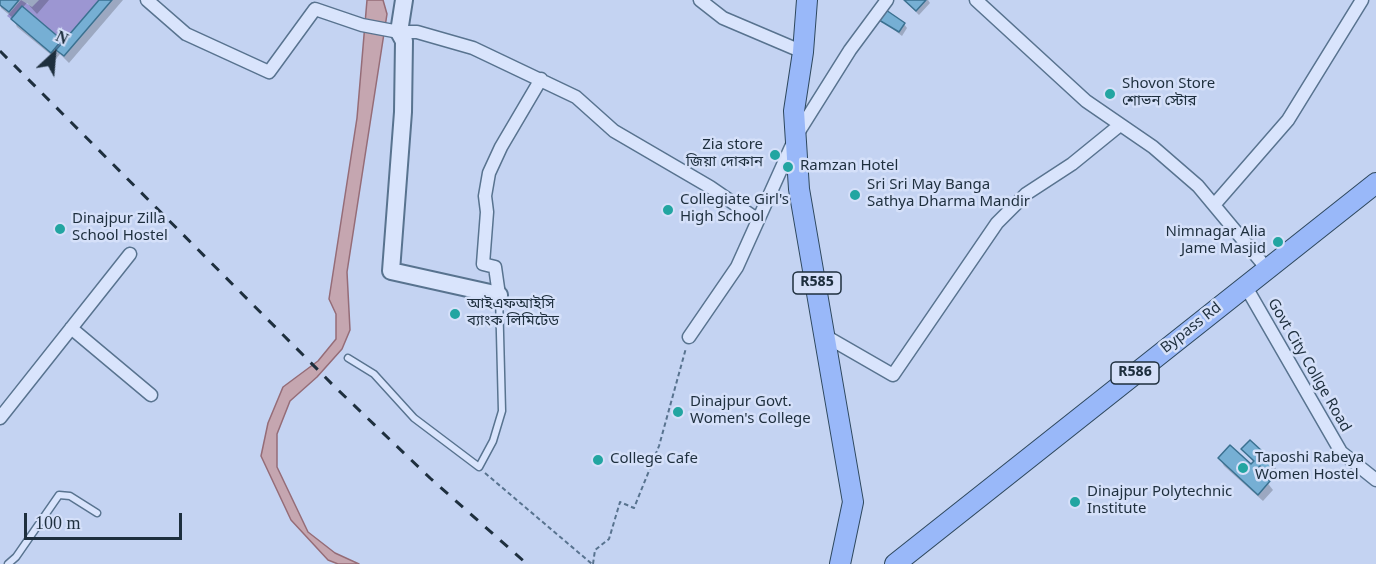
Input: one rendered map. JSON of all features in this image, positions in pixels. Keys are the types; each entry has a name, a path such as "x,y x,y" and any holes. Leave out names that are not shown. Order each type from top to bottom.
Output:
{"main road":[{"name":"R585","path":"807,0 803,52 794,111 800,189 827,337 852,502 840,564"},
{"name":"Bypass Rd","path":"895,564 1376,183"}],"street":[{"path":"147,0 186,34 269,72 315,9 362,25 399,32 417,32 473,48 576,97 614,131 710,187 758,220"},
{"path":"404,0 399,32 404,41 403,112 391,271 499,296 495,267 483,264 487,212 485,196 489,173 501,147 541,79"},
{"path":"700,0 723,18 762,37 803,52"},
{"path":"689,337 737,267 796,136 850,50 887,0"},
{"path":"976,0 1086,101 1153,147 1198,186 1268,270"},
{"path":"1214,205 1288,120 1362,0"},
{"path":"827,337 893,375 997,223 1026,194 1072,164 1120,124"},
{"path":"0,418 130,254"},
{"name":"Govt City Collge Road","path":"1246,287 1341,452 1376,480"},
{"path":"71,328 151,395"}],"lane":[{"path":"348,358 374,374 414,417 478,467 493,441 501,411 499,296"},
{"path":"8,564 16,557 59,495 70,496 97,513"}],"path":[{"path":"593,564 595,550 609,539 620,502 634,508 659,446 689,337"},
{"path":"478,467 522,507 542,519 593,564"}],"shaded area":[{"path":"21,0 32,7 39,0 99,0 56,50 54,48 61,39 22,6 11,19 7,16"},
{"path":"367,0 383,0 387,14 347,272 350,330 342,349 317,377 290,401 277,434 277,467 308,532 335,553 359,564 338,564 328,560 291,520 261,456 268,423 283,387 318,361 336,339 336,314 329,299 357,118"}],"building":[{"path":"0,0 19,0 9,12 0,5"},
{"path":"99,0 112,0 64,56 56,50"},
{"path":"904,0 926,0 916,11"},
{"path":"22,6 62,40 51,53 11,19"},
{"path":"886,10 905,23 899,32 879,20"},
{"name":"Taposhi Rabeya Women Hostel","path":"1250,440 1274,462 1265,472 1260,466 1257,469 1270,481 1258,495 1218,458 1230,445 1251,464 1254,461 1241,449"}],"railway":[{"path":"0,51 336,388 430,478 527,564"}],"place":[{"name":"Shovon Store শোভন স্টোর","path":"1110,94"},
{"name":"Zia store জিয়া দোকান","path":"775,155"},
{"name":"Ramzan Hotel","path":"788,167"},
{"name":"Sri Sri May Banga Sathya Dharma Mandir","path":"855,195"},
{"name":"Collegiate Girl's High School","path":"668,210"},
{"name":"Dinajpur Zilla School Hostel","path":"60,229"},
{"name":"Nimnagar Alia Jame Masjid","path":"1278,242"},
{"name":"আইএফআইসি ব্যাংক লিমিটেড","path":"455,314"},
{"name":"Dinajpur Govt. Women's College","path":"678,412"},
{"name":"College Cafe","path":"598,460"},
{"name":"Taposhi Rabeya Women Hostel","path":"1243,468"},
{"name":"Dinajpur Polytechnic Institute","path":"1075,502"}]}
